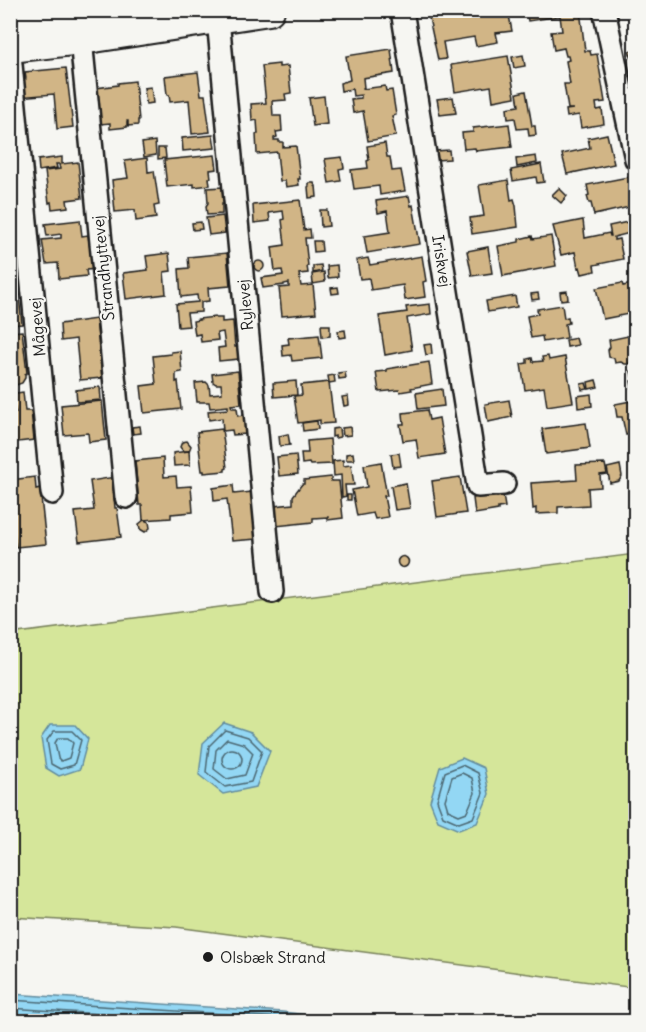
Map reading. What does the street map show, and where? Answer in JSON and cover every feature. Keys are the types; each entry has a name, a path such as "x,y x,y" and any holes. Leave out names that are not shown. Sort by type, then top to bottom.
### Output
{"main road":[{"path":"10,25 132,10"},
{"path":"10,47 81,39 269,10"}],"street":[{"name":"Iriskvej","path":"402,10 478,486 504,484"},
{"path":"604,10 636,159"},
{"name":"Rylevej","path":"218,19 272,592"},
{"name":"Strandhyttevej","path":"81,39 126,497"},
{"name":"Mågevej","path":"10,54 52,493"}],"green space":[{"path":"635,554 635,988 176,927 11,917 10,634"}],"water":[{"path":"224,723 251,732 270,751 256,787 223,794 199,775 203,743"},
{"path":"50,725 75,725 88,739 80,769 59,776 46,768 41,738"},
{"path":"462,758 484,768 489,794 477,823 459,830 438,821 430,801 440,767"},
{"path":"11,994 283,1012 353,1021 11,1021"}],"building":[{"path":"477,10 508,10 512,31 496,33 498,42 476,46 474,37 443,42 446,59 438,60 429,18"},
{"path":"526,10 580,10 585,51 590,51 591,55 597,54 605,102 596,103 597,110 602,109 604,124 581,128 579,115 567,117 566,110 573,109 568,109 564,84 570,84 566,61 569,60 564,48 554,50 551,32 562,31 560,16 528,21"},
{"path":"391,49 394,73 363,78 363,89 385,86 386,91 392,90 396,115 392,116 396,136 368,141 363,111 353,113 351,99 361,98 361,95 353,96 352,89 341,91 340,83 350,80 346,56"},
{"path":"636,49 636,58 632,59 629,51"},
{"path":"523,55 525,66 514,68 512,57"},
{"path":"508,56 515,97 493,101 491,86 455,92 451,65"},
{"path":"279,64 279,67 288,66 291,93 285,94 286,100 272,101 273,116 281,116 282,131 276,132 277,137 274,140 283,142 283,147 296,146 300,179 298,179 299,185 286,187 285,181 280,181 277,152 257,154 257,120 252,121 251,104 266,103 262,66"},
{"path":"66,68 73,127 57,129 54,94 18,97 16,81 26,79 25,72"},
{"path":"198,72 201,95 205,95 210,132 192,134 189,100 170,102 165,76"},
{"path":"135,81 138,125 128,126 127,121 127,127 110,129 110,123 100,124 100,119 95,120 96,88"},
{"path":"151,87 153,103 146,104 144,88"},
{"path":"526,91 532,126 535,126 536,135 529,136 528,128 517,129 515,118 508,119 507,108 519,106 517,93"},
{"path":"324,96 327,124 313,126 309,98"},
{"path":"453,97 456,113 440,115 437,99"},
{"path":"509,124 512,147 476,151 475,148 464,149 462,133 473,132 473,128"},
{"path":"607,134 614,164 567,174 562,154 590,148 588,138"},
{"path":"213,135 215,148 183,151 182,138"},
{"path":"155,141 156,155 144,157 142,143"},
{"path":"385,143 392,171 401,170 405,191 380,195 379,186 354,189 351,170 368,168 367,146"},
{"path":"158,148 165,148 166,158 158,159"},
{"path":"449,150 450,159 436,160 435,151"},
{"path":"215,155 217,169 210,170 210,185 167,187 164,160"},
{"path":"536,156 537,163 517,167 516,159"},
{"path":"62,157 62,164 78,162 82,198 67,200 68,207 52,209 51,202 49,203 45,171 60,169 59,164 56,164 57,168 39,171 38,160"},
{"path":"342,157 344,168 339,169 341,181 329,183 325,159"},
{"path":"147,158 148,172 154,171 159,205 154,206 156,218 136,221 135,210 115,212 112,180 128,178 125,161"},
{"path":"541,164 544,182 537,183 536,177 513,181 511,170"},
{"path":"632,178 633,184 630,184 634,206 594,215 587,196 589,195 587,185"},
{"path":"508,180 511,200 514,199 516,206 518,227 472,234 470,218 484,216 479,185"},
{"path":"309,183 314,183 316,186 317,197 309,198"},
{"path":"223,187 222,214 207,215 207,188"},
{"path":"559,188 567,196 561,203 552,195"},
{"path":"409,196 411,206 413,205 420,244 367,253 364,236 390,232 387,211 378,213 376,201"},
{"path":"300,200 304,230 310,229 311,238 305,238 308,273 299,274 301,286 313,285 316,313 282,316 279,288 289,287 289,283 263,288 261,278 283,275 282,270 275,271 272,247 285,245 283,211 269,213 270,221 254,223 253,205"},
{"path":"320,210 327,210 329,226 321,227"},
{"path":"223,216 225,233 209,235 206,218"},
{"path":"80,220 82,236 88,235 91,257 95,256 97,269 86,270 87,276 59,279 58,263 46,264 42,240 61,238 61,234 47,236 45,224"},
{"path":"583,220 585,238 609,233 611,236 609,226 628,222 630,233 614,237 614,240 619,239 623,259 594,265 595,271 582,274 580,267 578,268 575,252 561,255 553,226"},
{"path":"201,222 202,229 193,230 192,223"},
{"path":"532,236 533,239 551,236 556,266 503,276 498,246 519,242 519,239"},
{"path":"313,241 321,241 322,251 314,252"},
{"path":"488,247 492,273 472,276 467,251"},
{"path":"169,253 171,271 164,272 166,294 126,299 123,273 148,270 146,256"},
{"path":"227,253 230,286 208,288 209,301 201,302 201,312 187,313 189,326 178,327 176,304 198,302 197,295 181,297 179,269 189,268 188,257"},
{"path":"422,256 426,281 423,282 425,297 405,300 403,285 371,290 369,278 360,279 357,260 368,258 370,265"},
{"path":"259,261 263,262 263,270 259,271 255,270 254,266 255,262"},
{"path":"321,265 322,271 313,273 313,266"},
{"path":"337,265 338,277 328,278 327,266"},
{"path":"14,270 15,281 10,282 10,271"},
{"path":"324,272 325,282 313,284 312,274"},
{"path":"622,283 623,286 636,283 636,327 632,328 628,314 603,319 596,288"},
{"path":"18,287 22,324 10,325 10,288"},
{"path":"338,287 339,293 332,294 331,288"},
{"path":"567,291 568,299 561,300 560,292"},
{"path":"538,293 539,299 532,300 531,294"},
{"path":"515,296 517,307 488,312 486,301"},
{"path":"430,304 431,314 407,318 412,350 385,355 379,316 407,312 406,307"},
{"path":"562,305 564,318 568,317 569,323 565,324 567,338 543,342 542,336 531,338 527,316 538,314 537,309"},
{"path":"222,318 222,322 233,321 235,347 237,347 239,359 219,361 218,348 225,347 223,332 217,333 218,340 201,342 200,334 195,335 193,321"},
{"path":"96,319 102,378 80,380 76,339 61,341 60,324"},
{"path":"321,325 330,325 330,336 322,337"},
{"path":"345,330 346,337 339,338 338,331"},
{"path":"22,331 27,373 22,383 16,385 10,383 10,332"},
{"path":"636,333 636,359 630,361 629,364 615,363 614,358 609,357 609,340 633,335"},
{"path":"319,335 322,358 292,361 291,355 283,356 282,345 289,344 288,338"},
{"path":"576,338 578,345 567,347 566,340"},
{"path":"431,344 432,354 426,355 424,345"},
{"path":"180,351 182,372 176,373 176,382 178,381 181,409 144,413 141,386 156,384 153,356"},
{"path":"548,356 549,360 565,357 573,402 547,406 544,387 525,390 521,364 527,363 527,359 532,358 533,362 543,361 542,357"},
{"path":"429,362 432,384 400,392 399,390 379,392 376,372"},
{"path":"636,370 636,396 634,397 631,371"},
{"path":"238,371 241,404 231,405 232,408 237,408 238,416 244,415 246,434 233,435 232,430 223,431 222,418 209,420 208,411 228,409 228,406 210,408 209,402 197,402 195,383 206,382 209,385 210,394 222,393 221,384 213,382 212,374"},
{"path":"345,372 346,378 339,379 338,373"},
{"path":"334,375 335,382 329,383 334,423 320,424 320,420 298,423 294,396 302,395 301,385 329,382 328,376"},
{"path":"596,380 598,387 589,389 588,382"},
{"path":"296,381 297,395 274,397 273,383"},
{"path":"586,383 588,389 582,390 581,384"},
{"path":"100,387 101,400 77,402 76,390"},
{"path":"442,389 444,406 418,409 416,393"},
{"path":"23,392 25,411 31,411 34,440 10,443 10,413 16,413 15,408 10,409 10,394"},
{"path":"591,394 592,406 578,408 577,396"},
{"path":"348,396 349,405 344,406 342,397"},
{"path":"509,400 512,417 488,422 485,404"},
{"path":"636,400 636,433 626,435 622,417 617,417 615,404"},
{"path":"102,401 106,440 89,442 88,433 64,435 61,405"},
{"path":"427,410 429,420 439,418 445,454 419,458 416,439 403,441 400,424 404,424 403,413"},
{"path":"317,421 318,429 303,431 302,423"},
{"path":"586,423 590,448 546,454 542,429"},
{"path":"140,426 141,433 133,434 132,427"},
{"path":"350,427 351,435 343,436 342,428"},
{"path":"339,428 340,437 332,437 332,429"},
{"path":"222,429 227,468 225,471 204,473 197,432"},
{"path":"288,434 290,445 280,446 279,436"},
{"path":"330,439 332,464 302,464 301,453 308,453 307,441"},
{"path":"187,441 191,446 189,451 183,451 180,447 182,442"},
{"path":"189,451 190,465 174,466 173,453"},
{"path":"353,453 354,460 346,460 346,454"},
{"path":"399,453 401,466 393,467 391,454"},
{"path":"296,455 298,474 279,476 277,457"},
{"path":"163,458 164,477 176,476 177,487 191,486 193,512 171,514 171,518 143,520 142,505 139,505 135,461"},
{"path":"343,460 343,466 351,465 354,485 345,485 346,495 351,495 351,500 347,500 347,496 342,497 341,475 334,476 333,461"},
{"path":"381,462 388,517 375,519 373,513 357,516 352,490 367,487 364,465"},
{"path":"605,464 607,474 600,475 601,487 588,488 589,505 558,507 558,513 536,514 536,508 533,509 531,483 577,480 576,465"},
{"path":"620,465 622,476 619,481 610,483 607,468"},
{"path":"121,476 122,485 113,486 121,537 79,542 75,512 94,510 90,481"},
{"path":"35,477 36,489 40,488 46,544 16,547 10,498 10,496 15,496 14,490 10,490 10,480"},
{"path":"331,477 331,481 339,481 343,518 328,520 328,517 313,518 313,522 276,526 274,506 293,504 293,496 304,484 304,480"},
{"path":"460,477 466,513 437,517 432,481"},
{"path":"406,483 410,508 395,510 391,486"},
{"path":"233,485 234,494 252,492 257,539 232,541 227,499 214,501 213,488"},
{"path":"496,494 497,497 503,495 505,507 475,514 473,498"},
{"path":"144,520 149,522 150,528 145,532 140,529 139,524"},
{"path":"403,557 407,558 407,566 403,567 399,566 398,562 399,558"}],"place":[{"name":"Olsbæk Strand","path":"208,957"}]}
